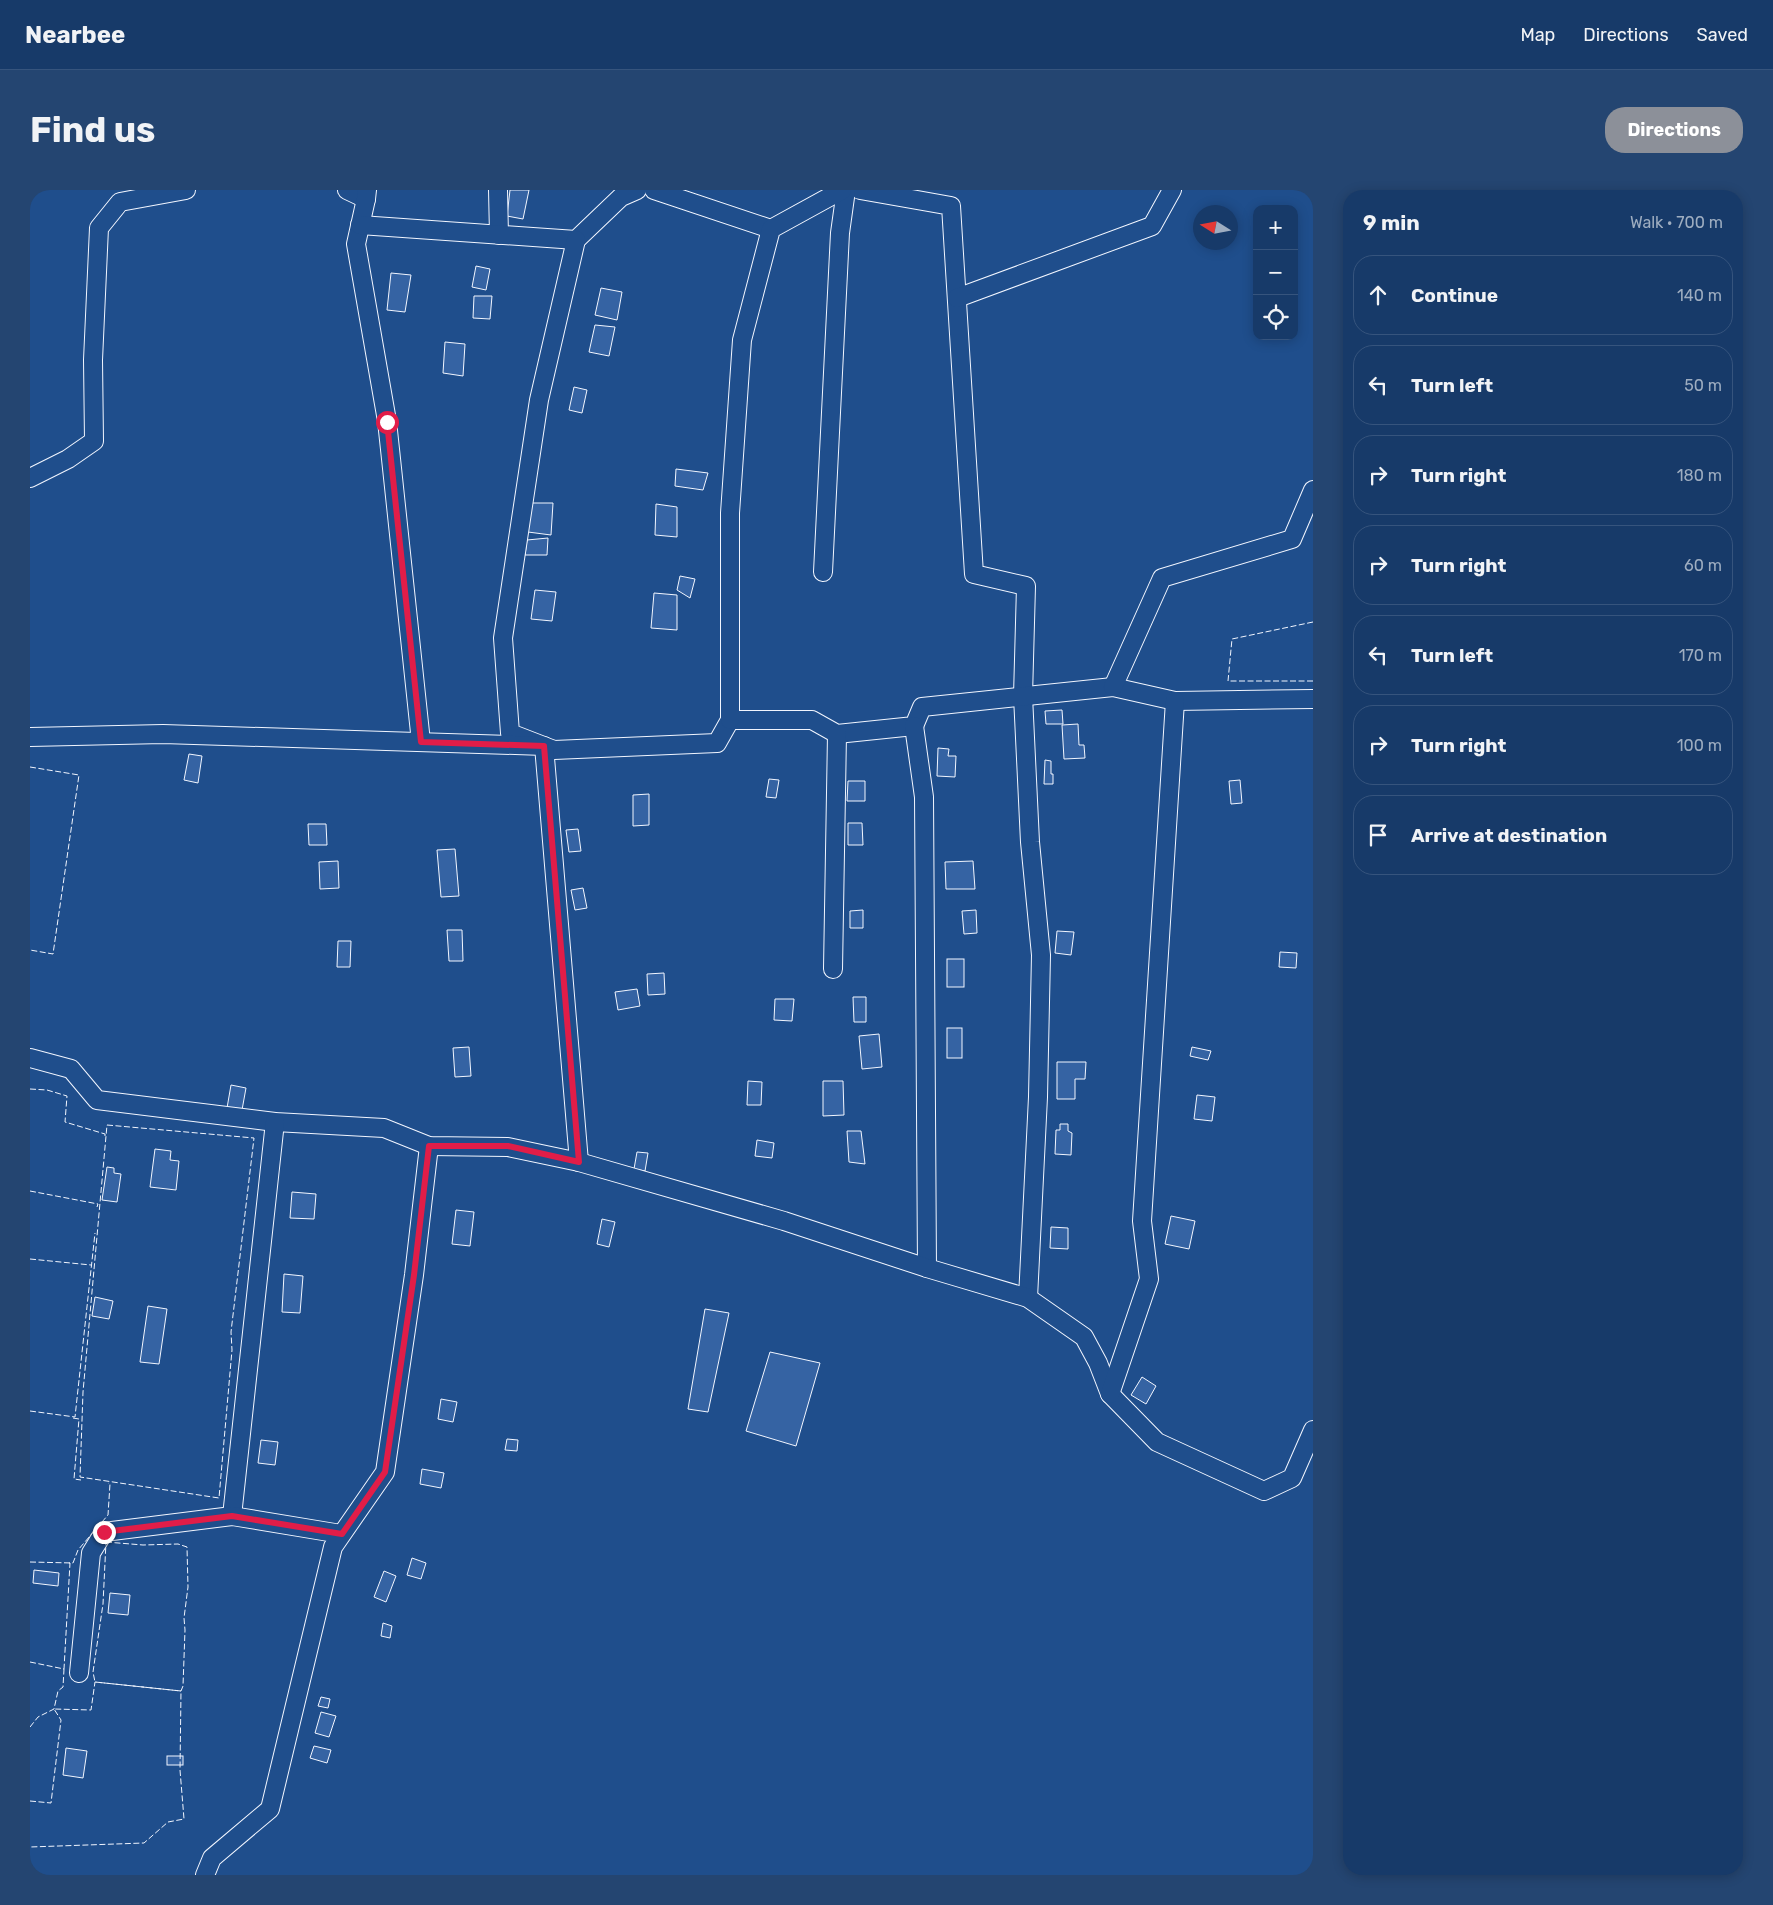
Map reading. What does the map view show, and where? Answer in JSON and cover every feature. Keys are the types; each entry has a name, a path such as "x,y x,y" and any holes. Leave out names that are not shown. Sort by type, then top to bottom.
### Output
{"street":[{"path":"30,478 68,459 94,441 93,360 100,228 120,202 133,195 186,190"},
{"path":"347,190 367,195 356,244 387,422 421,742"},
{"path":"498,190 499,234"},
{"path":"637,190 621,197 576,240 540,400 503,638 510,733 554,750 717,743 730,720 730,513 742,340 772,229 842,190"},
{"path":"654,190 772,229"},
{"path":"823,572 840,233 846,190"},
{"path":"860,190 951,206 974,574 1026,586 1023,696 1030,842 1041,955 1038,1097 1028,1298"},
{"path":"957,298 1152,226 1172,190"},
{"path":"360,225 576,240"},
{"path":"1113,687 1162,578 1292,540 1313,490"},
{"path":"927,1268 924,797 914,726 922,707 1113,687 1175,701 1313,699"},
{"path":"1110,1394 1149,1279 1142,1221 1175,701"},
{"path":"730,720 812,720 837,734 914,726"},
{"path":"30,737 163,734 544,746"},
{"path":"833,969 837,734"},
{"path":"544,746 579,1162"},
{"path":"30,1058 71,1069 97,1100 275,1122 384,1128 429,1146 508,1146 579,1162 784,1221 927,1268 1028,1298 1084,1337 1098,1364 1110,1394 1157,1442 1264,1491 1292,1478 1313,1430"},
{"path":"232,1516 275,1122"},
{"path":"205,1875 212,1858 270,1809 332,1547 385,1472 414,1275 429,1146"},
{"path":"80,1673 92,1553 104,1532 232,1516 342,1534"}],"building":[{"path":"510,190 529,190 523,219 507,216"},
{"path":"476,266 490,269 486,290 472,287"},
{"path":"391,273 411,275 405,312 387,310"},
{"path":"601,288 622,292 617,320 595,315"},
{"path":"474,296 492,296 490,319 473,318"},
{"path":"595,325 615,327 609,356 589,352"},
{"path":"445,342 465,344 463,376 443,373"},
{"path":"574,387 587,390 582,413 569,410"},
{"path":"676,469 708,473 703,490 675,486"},
{"path":"531,503 553,503 551,535 528,532"},
{"path":"656,504 677,507 677,537 655,535"},
{"path":"548,538 547,555 525,555 527,540"},
{"path":"680,576 695,579 690,598 677,590"},
{"path":"535,590 556,592 552,621 531,619"},
{"path":"654,593 677,595 677,630 651,628"},
{"path":"1062,710 1063,724 1046,724 1045,711"},
{"path":"1078,724 1079,745 1084,745 1085,758 1064,759 1062,725"},
{"path":"938,748 949,749 948,756 956,756 955,777 937,776"},
{"path":"189,754 202,756 198,783 184,780"},
{"path":"1045,760 1051,761 1053,784 1044,784"},
{"path":"769,779 779,780 776,798 766,797"},
{"path":"1240,780 1242,803 1231,804 1229,781"},
{"path":"848,781 865,781 865,801 847,801"},
{"path":"649,794 649,825 633,826 633,795"},
{"path":"848,823 862,823 863,845 848,845"},
{"path":"308,824 326,824 327,845 309,845"},
{"path":"578,829 581,851 569,852 566,830"},
{"path":"455,849 459,896 441,897 437,850"},
{"path":"338,861 339,888 320,889 319,862"},
{"path":"973,861 975,889 946,889 945,862"},
{"path":"583,888 587,908 575,910 571,890"},
{"path":"863,910 863,928 850,928 850,911"},
{"path":"976,910 977,933 964,934 962,911"},
{"path":"447,930 462,930 463,961 449,961"},
{"path":"1057,931 1074,932 1071,955 1055,953"},
{"path":"338,941 351,941 350,967 337,967"},
{"path":"1280,952 1297,953 1296,968 1279,967"},
{"path":"947,959 964,959 964,987 947,987"},
{"path":"664,973 665,994 648,995 647,974"},
{"path":"637,989 640,1006 618,1010 615,992"},
{"path":"853,997 866,997 866,1022 854,1022"},
{"path":"775,999 794,999 792,1021 774,1020"},
{"path":"947,1028 962,1028 962,1058 947,1058"},
{"path":"879,1034 882,1067 862,1069 859,1036"},
{"path":"469,1047 471,1076 455,1077 453,1048"},
{"path":"1192,1047 1211,1051 1208,1060 1190,1056"},
{"path":"1057,1062 1086,1062 1085,1079 1075,1079 1075,1099 1057,1099"},
{"path":"748,1081 762,1082 761,1105 747,1105"},
{"path":"823,1081 843,1081 844,1115 823,1116"},
{"path":"231,1085 246,1088 242,1110 227,1108"},
{"path":"1197,1095 1215,1097 1212,1121 1194,1119"},
{"path":"1060,1124 1068,1124 1068,1131 1072,1133 1071,1155 1055,1154 1056,1130 1060,1130"},
{"path":"847,1131 861,1131 865,1164 849,1162"},
{"path":"757,1140 774,1143 772,1158 755,1156"},
{"path":"155,1149 171,1151 170,1160 179,1161 176,1190 150,1187"},
{"path":"637,1152 648,1153 645,1171 634,1169"},
{"path":"107,1167 114,1168 114,1173 121,1174 117,1202 102,1200"},
{"path":"292,1192 316,1194 314,1219 290,1218"},
{"path":"456,1210 474,1212 470,1246 452,1244"},
{"path":"1171,1216 1195,1221 1189,1249 1165,1244"},
{"path":"602,1219 615,1222 609,1247 597,1244"},
{"path":"1051,1227 1068,1228 1068,1249 1050,1248"},
{"path":"284,1274 303,1276 300,1313 282,1312"},
{"path":"95,1297 113,1301 109,1319 92,1316"},
{"path":"148,1306 167,1309 159,1364 140,1362"},
{"path":"705,1309 729,1313 708,1412 688,1409"},
{"path":"770,1352 820,1363 796,1446 746,1431"},
{"path":"1142,1377 1156,1386 1146,1404 1131,1395"},
{"path":"441,1399 457,1402 453,1422 438,1419"},
{"path":"507,1439 518,1440 517,1451 505,1450"},
{"path":"261,1440 278,1442 275,1465 258,1463"},
{"path":"422,1469 444,1473 441,1488 420,1484"},
{"path":"412,1558 426,1563 421,1579 407,1575"},
{"path":"34,1570 59,1573 58,1586 33,1583"},
{"path":"384,1571 396,1576 386,1602 374,1597"},
{"path":"110,1593 130,1595 128,1615 108,1613"},
{"path":"383,1623 392,1626 390,1638 381,1636"},
{"path":"321,1697 330,1699 328,1708 318,1706"},
{"path":"321,1712 336,1716 329,1737 315,1733"},
{"path":"314,1746 331,1750 327,1763 310,1758"},
{"path":"66,1748 87,1751 83,1778 63,1775"},
{"path":"167,1756 183,1756 183,1765 167,1765"}],"fence":[{"path":"1313,622 1232,639 1228,681 1313,681"},
{"path":"30,767 79,775 53,954 30,950"},
{"path":"30,1089 47,1090 67,1096 65,1122 105,1134 105,1136"},
{"path":"107,1125 254,1138 231,1332 232,1350 219,1498 80,1477 83,1392 107,1125"},
{"path":"30,1191 98,1204 97,1207"},
{"path":"30,1411 75,1417 95,1233"},
{"path":"30,1259 91,1265"},
{"path":"73,1418 79,1419 74,1479 81,1480"},
{"path":"30,1562 73,1563 78,1550 108,1515 110,1484 108,1483"},
{"path":"106,1542 143,1545 178,1544 187,1547 188,1587 184,1618 183,1686 181,1691 95,1682 93,1672 103,1604 106,1542"},
{"path":"30,1662 64,1669 70,1563 68,1563"},
{"path":"30,1727 38,1717 54,1709 58,1691 63,1687 64,1669 62,1669"},
{"path":"30,1801 51,1803 61,1720 54,1709 91,1710 95,1682 181,1691 180,1770 184,1819 168,1822 144,1843 30,1847"}],"route":[{"path":"104,1532 232,1516 342,1534 385,1472 414,1275 429,1146 508,1146 579,1162 544,746 421,742 387,422"}]}
